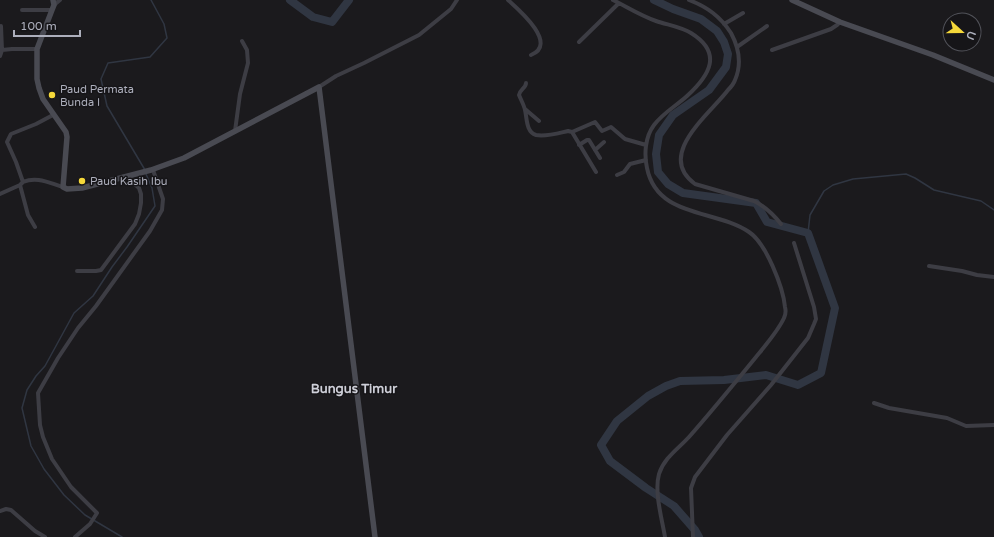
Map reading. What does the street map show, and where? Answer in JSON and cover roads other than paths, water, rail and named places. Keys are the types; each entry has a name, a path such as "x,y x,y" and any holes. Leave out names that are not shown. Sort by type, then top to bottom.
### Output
{"street":[{"path":"22,10 53,5 60,0"},
{"path":"0,194 28,180 38,179 67,189 82,188 152,170 184,158 319,87 336,76 419,35 451,9 457,0"},
{"path":"508,0 527,18 538,34 540,43 539,48 537,52 531,55"},
{"path":"613,0 655,21 690,32 704,43 709,50 709,68 702,79 687,96 668,110 653,126 646,145 645,160 647,169 655,187 663,196 679,207 736,225 758,239 766,252 781,288 786,312 784,319 746,370 666,462 660,473 657,490 665,537"},
{"path":"689,0 706,8 725,24 738,46 740,62 735,81 720,101 698,124 683,145 680,158 683,172 687,178 695,184 754,201 762,205 781,224"},
{"path":"792,0 840,22 994,80"},
{"path":"580,42 619,4"},
{"path":"53,5 37,49 37,73 39,88 46,104 66,132 67,136 63,187"},
{"path":"725,24 743,13"},
{"path":"772,50 825,32 840,22"},
{"path":"0,56 2,50 1,26"},
{"path":"738,46 767,26"},
{"path":"235,131 240,94 248,63 247,50 242,41"},
{"path":"2,50 37,49"},
{"path":"526,83 526,86 520,90 519,95 525,108 527,123 535,134 543,135 568,131 572,132 595,122 602,130 611,127 625,139 646,145"},
{"path":"319,87 375,537"},
{"path":"525,108 539,121"},
{"path":"35,226 28,215 16,162 8,145 8,138 11,134 54,115"},
{"path":"572,132 596,172"},
{"path":"579,145 588,140 600,158"},
{"path":"595,150 604,142"},
{"path":"617,175 623,173 630,164 645,160"},
{"path":"75,537 90,524 97,513 71,486 52,459 43,438 40,425 38,393 58,358 78,328 96,306 150,230 162,210 163,199 152,170"},
{"path":"77,271 101,270 135,224 141,203 140,194 136,184 127,176"},
{"path":"693,537 691,488 698,472 727,435 771,385 808,338 814,324 816,318 814,306 794,243"},
{"path":"929,266 994,277"},
{"path":"874,403 889,408 947,418 966,426 994,425"},
{"path":"0,511 6,509 11,510 35,531 45,537"}],"waterway":[{"path":"145,170 107,106 101,79 108,63 150,57 167,38 164,24 151,0"},
{"path":"290,0 313,17 332,22 349,0"},
{"path":"654,0 673,9 701,19 717,31 724,42 728,54 726,67 709,90 673,115 659,135 656,154 658,172 668,184 683,193 756,203 767,222 808,233 835,308 821,373 798,385 766,375 724,380 680,381 666,386 648,396 617,421 601,445 610,461 646,488 674,506 695,530 699,537"},
{"path":"122,537 85,515 64,495 44,469 31,446 22,408 27,390 45,366 74,313 93,296 155,206 152,188 146,174"},
{"path":"808,233 810,215 824,191 833,185 853,179 906,174 934,190 981,201 994,210"}],"place":[{"name":"Paud Permata Bunda I","path":"52,95"},
{"name":"Paud Kasih Ibu","path":"82,181"}],"district":[{"name":"Bungus Timur","path":"354,388"}]}
